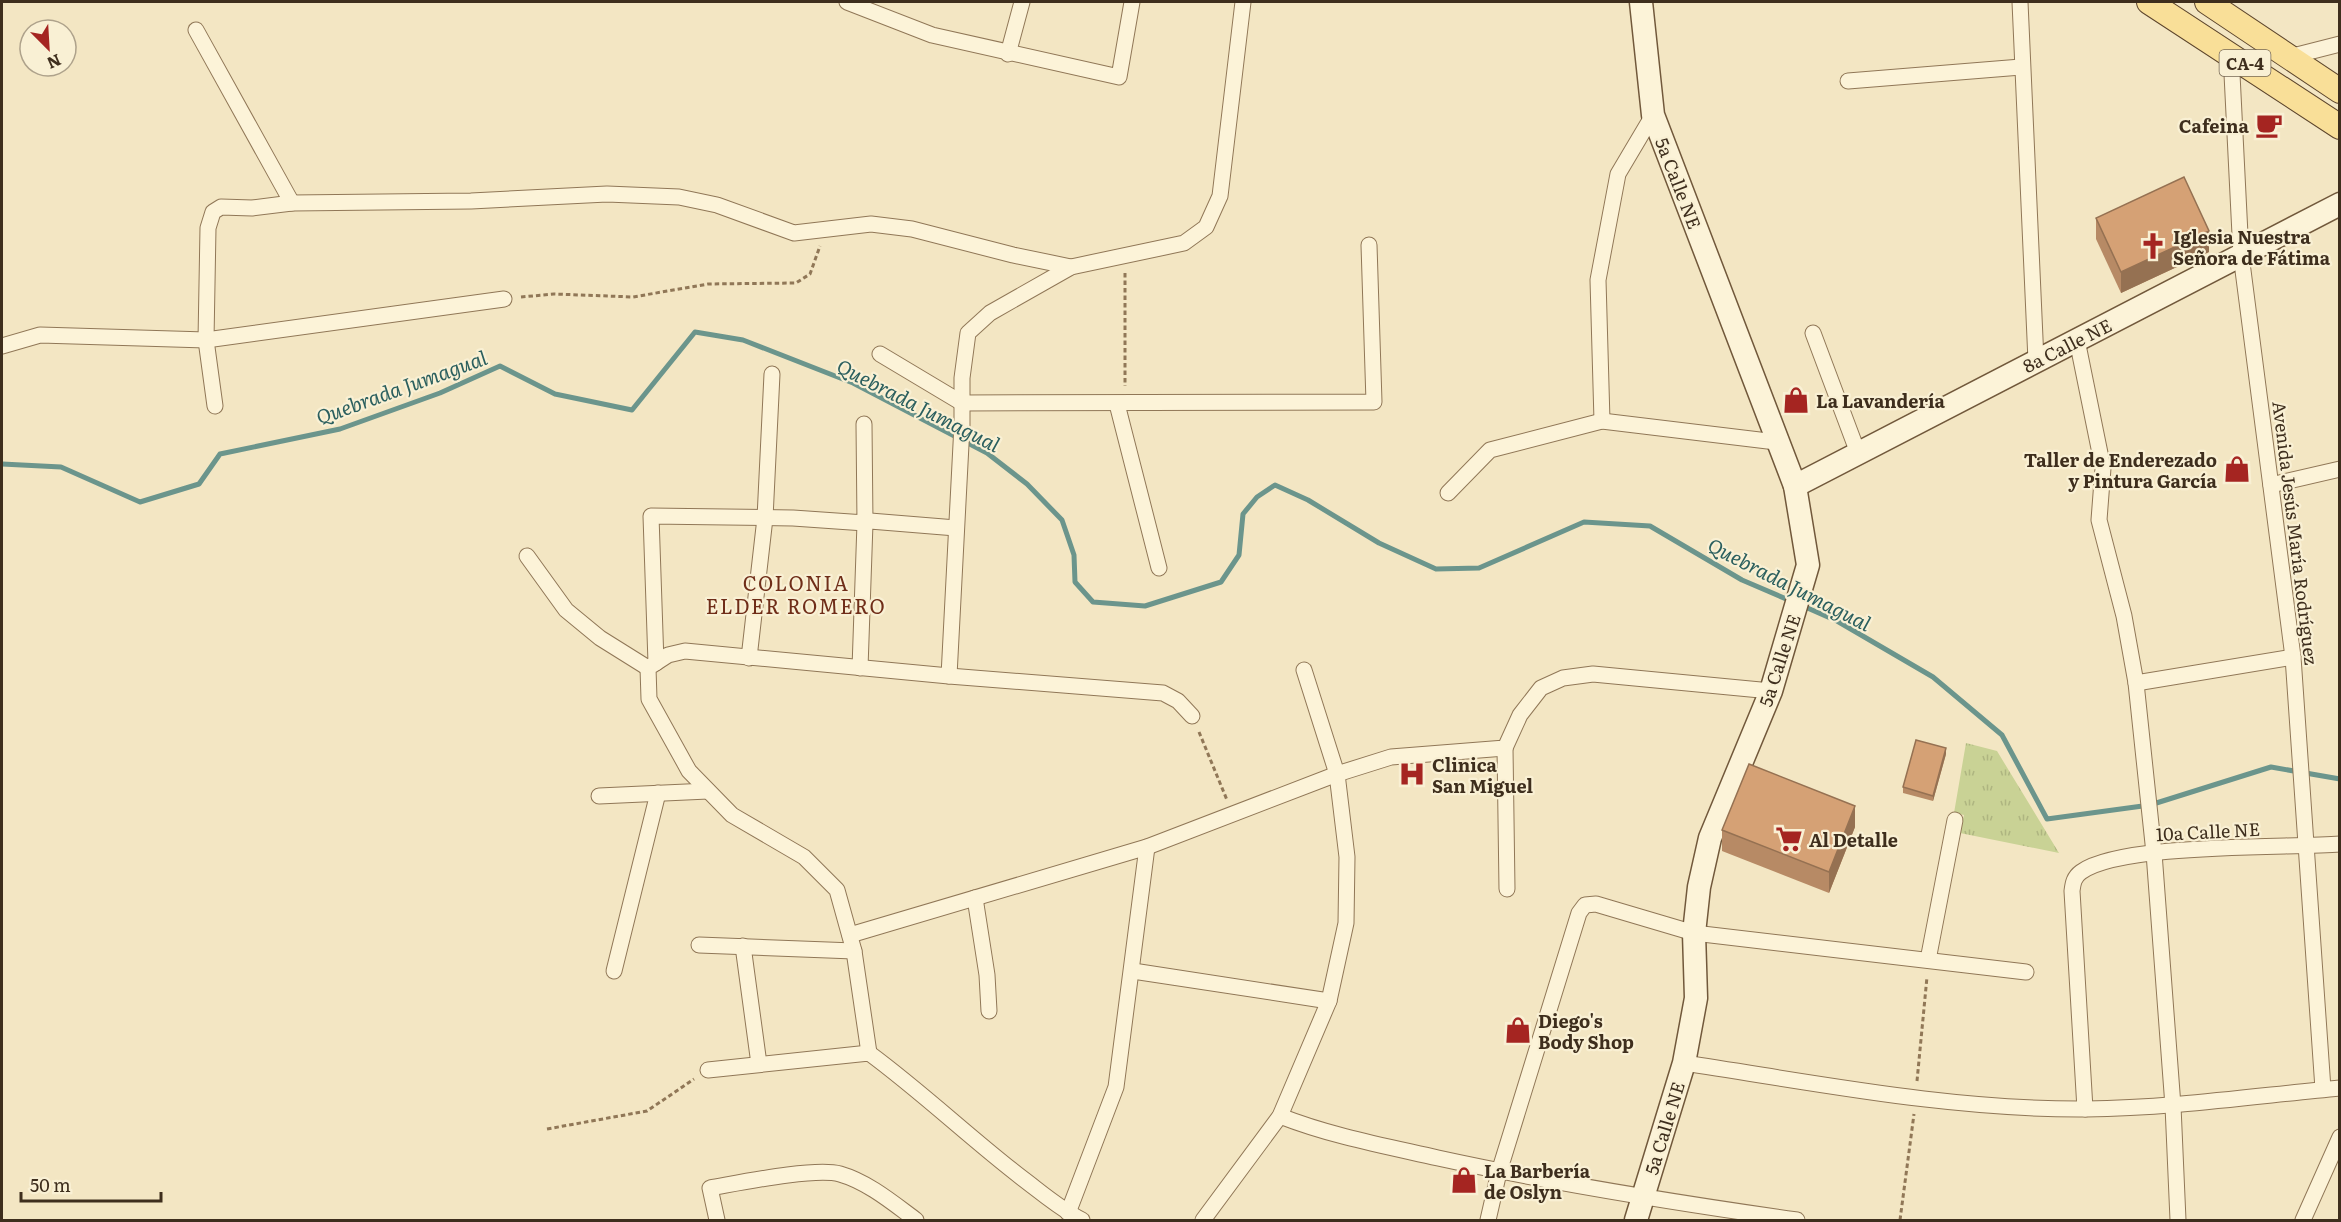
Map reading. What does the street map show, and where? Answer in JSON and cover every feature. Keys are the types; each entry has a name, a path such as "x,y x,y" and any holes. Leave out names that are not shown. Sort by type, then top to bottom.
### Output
{"main road":[{"name":"CA-4","path":"2149,2 2340,127"},
{"name":"CA-4","path":"2207,2 2229,9 2289,57 2340,91"}],"street":[{"path":"847,2 932,35 1008,54 1119,77 1131,2"},
{"path":"1008,54 1022,2"},
{"path":"949,676 963,425 962,403 968,333 990,312 1071,267 1184,243 1206,227 1220,196 1243,2"},
{"name":"5a Calle NE","path":"1636,1221 1684,1063 1696,998 1694,933 1699,887 1710,838 1771,691 1809,565 1795,486 1776,442 1653,115 1641,2"},
{"path":"2020,2 2021,67 2036,362"},
{"path":"196,30 292,203"},
{"path":"2289,57 2340,44"},
{"name":"Avenida Jesús María Rodríguez","path":"2231,54 2241,255 2293,657 2323,1089"},
{"path":"1848,81 2021,67"},
{"path":"1602,421 1598,280 1618,174 1653,115"},
{"path":"214,406 206,340 208,228 213,212 221,207 252,208 292,203 471,201 607,194 667,196 717,205 794,233 871,224 912,229 1013,255 1071,267"},
{"name":"8a Calle NE","path":"1795,486 2340,204"},
{"path":"879,354 962,403 1374,402 1369,245"},
{"path":"2,346 40,335 206,340 504,299"},
{"path":"1813,333 1858,453"},
{"path":"2077,340 2103,468 2099,520 2124,616 2136,683 2154,853 2173,1106 2178,1221"},
{"path":"749,658 765,518 772,374"},
{"path":"1121,404 1159,568"},
{"path":"1448,493 1490,450 1602,421 1776,442"},
{"path":"860,668 866,523 864,424"},
{"path":"2271,485 2340,469"},
{"path":"956,528 870,520 866,523 651,516 652,665 649,699 689,771 708,791 732,815 804,857 837,890 854,951 869,1053 1068,1213 1082,1221"},
{"path":"526,556 566,610 600,638 652,665"},
{"path":"652,665 668,655 685,651 1162,693 1178,701 1192,716"},
{"path":"2136,683 2293,657"},
{"path":"1203,1221 1280,1116 1329,1001 1346,923 1347,857 1337,774 1304,670"},
{"path":"1507,889 1505,748 1520,715 1541,688 1563,678 1593,674 1771,691"},
{"path":"850,934 1147,847 1337,774 1391,757 1505,748"},
{"path":"599,796 708,791"},
{"path":"614,971 658,793"},
{"path":"1928,960 1955,820"},
{"name":"10a Calle NE","path":"2085,1109 2072,891 2074,880 2082,871 2104,862 2154,853 2340,844"},
{"path":"1068,1213 1116,1087 1133,971 1147,847"},
{"path":"975,898 987,975 989,1011"},
{"path":"1488,1221 1499,1172 1579,913 1585,905 1596,904 1694,933 2026,972"},
{"path":"699,945 854,951"},
{"path":"743,946 759,1064"},
{"path":"1133,971 1329,1001"},
{"path":"708,1070 869,1053"},
{"path":"1684,1063 1923,1099 1996,1106 2085,1109 2173,1106 2340,1088"},
{"path":"1280,1116 1317,1131 1499,1172 1643,1199 1797,1221"},
{"path":"2303,1221 2340,1137"},
{"path":"717,1221 710,1188 792,1175 839,1173 877,1192 915,1221"}],"path":[{"path":"504,299 554,294 633,297 708,284 796,283 810,274 826,230"},
{"path":"1121,404 1125,256"},
{"path":"1192,716 1232,814"},
{"path":"547,1129 647,1111 708,1070"}],"green space":[{"path":"1966,743 1997,751 2059,853 1960,833 1964,815 1954,813"}],"building":[{"name":"Iglesia Nuestra Señora de Fátima","path":"2184,177 2209,231 2121,272 2096,218"},
{"path":"1916,740 1946,748 1933,796 1903,787"},
{"name":"Al Detalle","path":"1749,764 1855,806 1829,872 1722,830"}],"waterway":[{"name":"Quebrada Jumagual","path":"2,464 61,467 140,502 199,484 220,454 340,429 440,393 500,366 555,394 632,410 695,332 743,340 853,383 987,453 1027,484 1062,520 1074,555 1075,582 1093,602 1145,606 1221,582 1239,555 1243,514 1257,497 1275,485 1308,500 1379,543 1436,569 1479,568 1584,522 1650,526 1742,580 1791,601"},
{"name":"Quebrada Jumagual","path":"1803,606 1837,621 1933,677 2002,735 2047,819 2150,805 2271,767 2340,779"}],"place":[{"name":"Cafeina","path":"2269,125"},
{"name":"Iglesia Nuestra Señora de Fátima","path":"2153,246"},
{"name":"La Lavandería","path":"1796,400"},
{"name":"Taller de Enderezado y Pintura García","path":"2237,469"},
{"name":"Clinica San Miguel","path":"1412,774"},
{"name":"Al Detalle","path":"1789,839"},
{"name":"Diego's Body Shop","path":"1518,1030"},
{"name":"La Barbería de Oslyn","path":"1464,1180"}],"district":[{"name":"COLONIA ELDER ROMERO","path":"796,594"}]}
